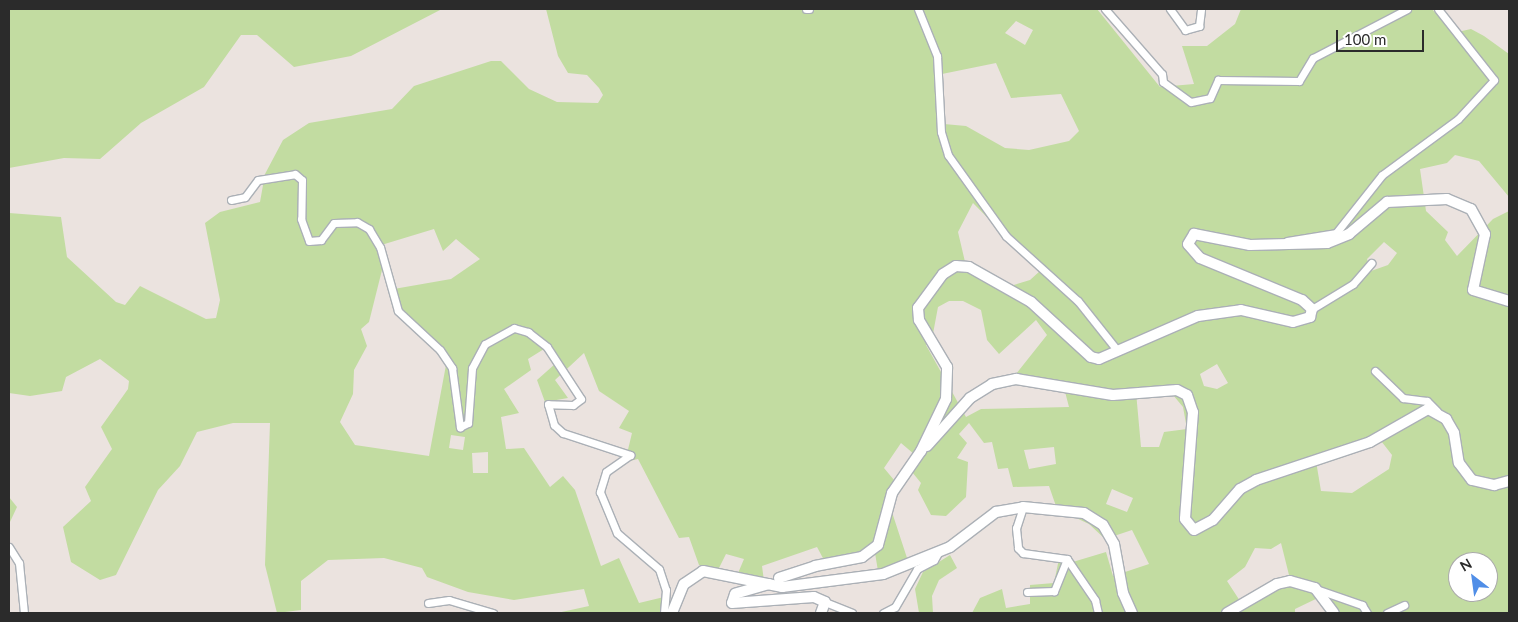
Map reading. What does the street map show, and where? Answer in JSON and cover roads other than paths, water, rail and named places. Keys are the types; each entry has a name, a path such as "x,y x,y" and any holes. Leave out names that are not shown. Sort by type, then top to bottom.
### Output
{"street":[{"path":"918,9 938,56 941,132 948,155 1006,236 1078,301 1117,350"},
{"path":"1105,9 1162,74 1163,82 1191,102 1210,98 1218,80 1298,81 1312,58 1408,9"},
{"path":"1170,9 1184,30 1199,26 1201,9"},
{"path":"1285,244 1336,233 1382,175 1458,119 1494,80 1438,9"},
{"path":"231,200 245,197 258,180 295,174 302,180 301,219 309,241 320,240 334,223 357,222 369,229 380,247 398,311 440,350 452,368 460,427 468,423 472,368 485,344 514,328 528,332 547,347 581,399 573,405 548,404 554,425 563,433 630,455 603,476 600,492 617,533 659,569 666,590 664,613"},
{"path":"1312,309 1302,300 1200,258 1188,244 1194,234 1202,233 1250,245 1336,242 1394,200 1458,201 1480,219 1485,234 1473,290 1509,301"},
{"path":"921,451 946,400 949,383 944,359 920,320 918,308 948,270 969,267 1031,302 1091,357 1099,359 1117,350 1152,340 1198,316 1255,311 1303,322 1312,309 1353,284 1371,262"},
{"path":"1375,371 1403,398 1428,401 1439,413 1454,433 1464,473 1472,480 1494,485 1509,481"},
{"path":"852,613 806,596 732,604 735,594 814,566 862,558 874,550 892,493 921,451 970,398 1004,380 1113,395 1176,390 1192,404 1185,519 1194,530 1213,520 1240,489 1256,480 1370,442 1423,410 1439,413"},
{"path":"1023,507 1016,528 1018,548 1023,553 1067,559 1095,600 1098,613"},
{"path":"672,613 684,584 702,571 767,583 807,583 883,574 938,553 996,512 1023,507 1084,513 1103,525 1114,544 1123,592 1132,613"},
{"path":"9,547 19,563 24,613"},
{"path":"883,613 895,607 917,569 934,560 938,553"},
{"path":"1028,592 1054,591 1067,559"},
{"path":"779,578 807,583"},
{"path":"1228,613 1277,584 1303,583 1362,605 1367,613"},
{"path":"1315,588 1334,613"},
{"path":"428,603 449,600 493,613"},
{"path":"822,613 825,602"},
{"path":"1387,613 1404,605"}]}
